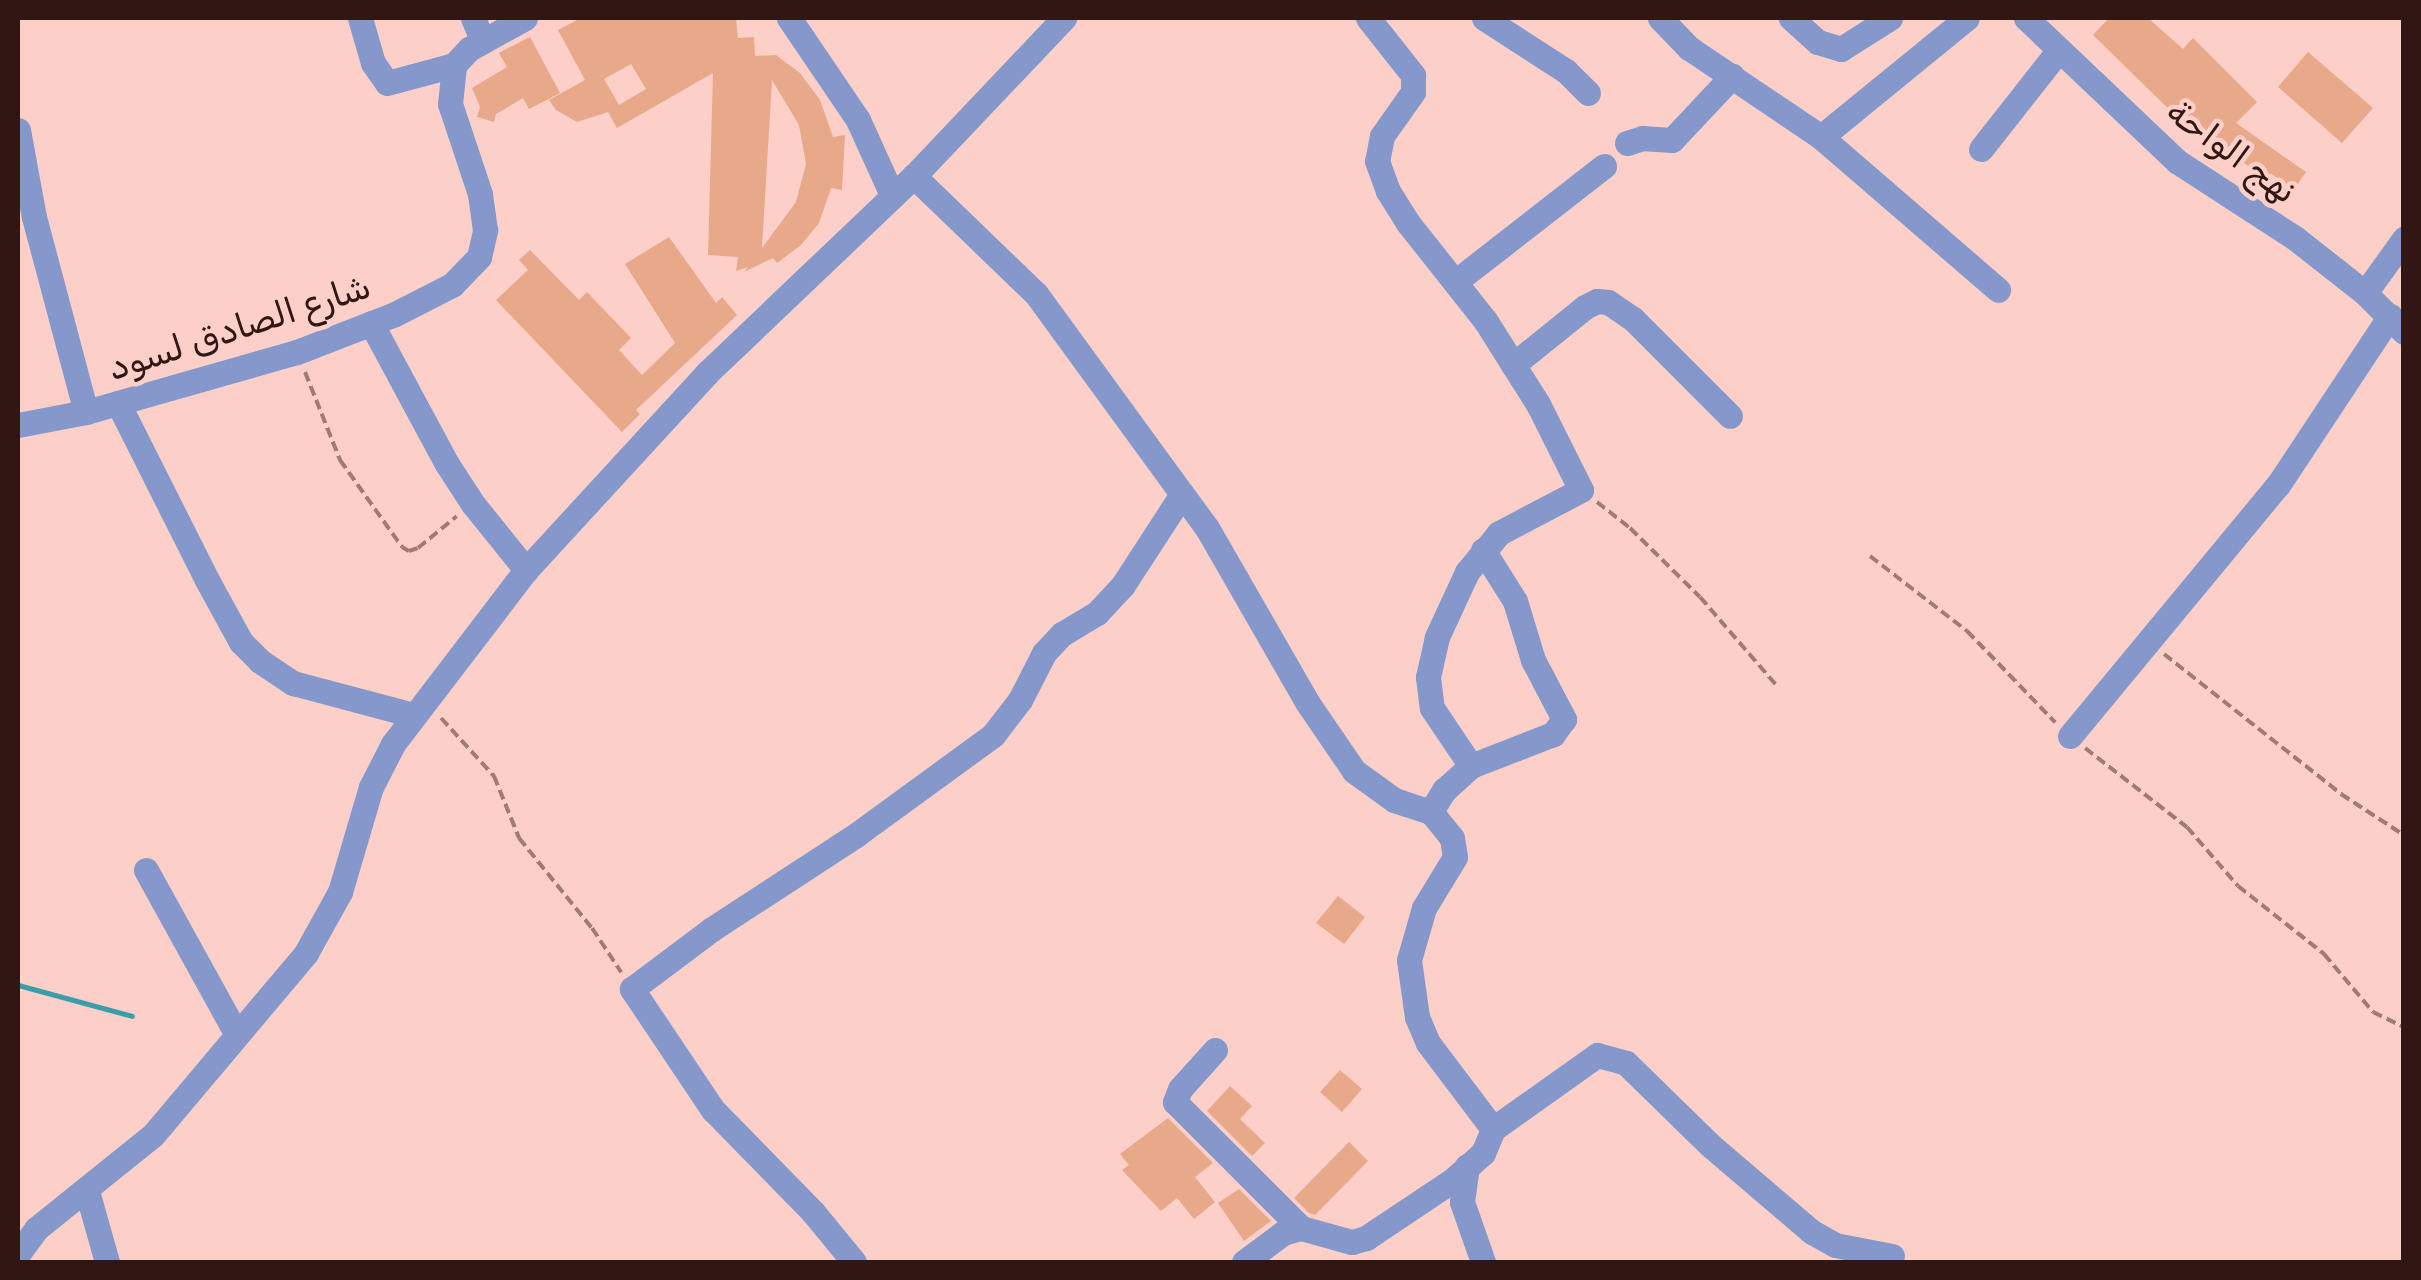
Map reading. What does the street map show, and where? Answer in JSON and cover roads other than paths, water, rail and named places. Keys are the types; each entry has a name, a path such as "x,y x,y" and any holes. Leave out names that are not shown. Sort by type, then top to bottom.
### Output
{"street":[{"path":"360,18 373,64 387,83 454,65 478,29 526,18"},
{"path":"789,18 858,120 892,194"},
{"path":"18,1254 36,1229 153,1135 306,953 330,917 371,787 417,708 526,570 707,373 914,176 1064,18"},
{"path":"1368,18 1414,76 1413,92 1382,136 1377,161 1388,191 1512,365 1581,490 1499,534 1467,572 1437,637 1428,677 1432,708 1471,766"},
{"path":"1484,18 1566,72 1588,93"},
{"path":"1660,18 1688,48 1821,137 1998,290"},
{"path":"1791,18 1818,42 1841,49 1890,18"},
{"path":"1821,137 1967,18"},
{"name":"نهج الواحة","path":"2026,18 2178,162 2295,238 2366,293 2397,324"},
{"path":"1981,149 2060,50"},
{"name":"شارع الصادق لسود","path":"18,425 118,404 297,352 452,286 479,257 484,213 450,104 454,65"},
{"path":"1627,143 1642,138 1672,140 1732,76"},
{"path":"18,130 34,217 86,412"},
{"path":"1455,282 1604,166"},
{"path":"914,176 1036,294 1208,528 1306,702 1354,771 1394,800 1432,812 1452,838 1455,857 1413,935 1410,984 1428,1043 1493,1129"},
{"path":"2366,293 2404,239"},
{"path":"1512,365 1585,307 1597,301 1608,302 1632,318 1730,416"},
{"path":"371,323 473,504 526,570"},
{"path":"2070,736 2146,641 2234,543 2397,324"},
{"path":"118,404 206,580 242,642 260,661 293,683 417,708"},
{"path":"854,1262 813,1212 713,1110 632,989 712,928 896,808 992,735 1020,700 1044,653 1062,634 1097,613 1123,585 1182,494"},
{"path":"1432,812 1444,790 1471,766 1553,734 1564,718 1533,660 1515,601 1484,550"},
{"path":"146,870 236,1033"},
{"path":"1216,1050 1180,1089 1176,1102 1301,1228"},
{"path":"1244,1262 1283,1232 1301,1228 1352,1242 1366,1238 1483,1153 1493,1129 1584,1060 1611,1056 1626,1063 1710,1145 1812,1232 1863,1254 1892,1256"},
{"path":"1467,1166 1462,1202 1483,1262"},
{"path":"86,1191 107,1262"}],"waterway":[{"path":"18,985 132,1016"}]}
